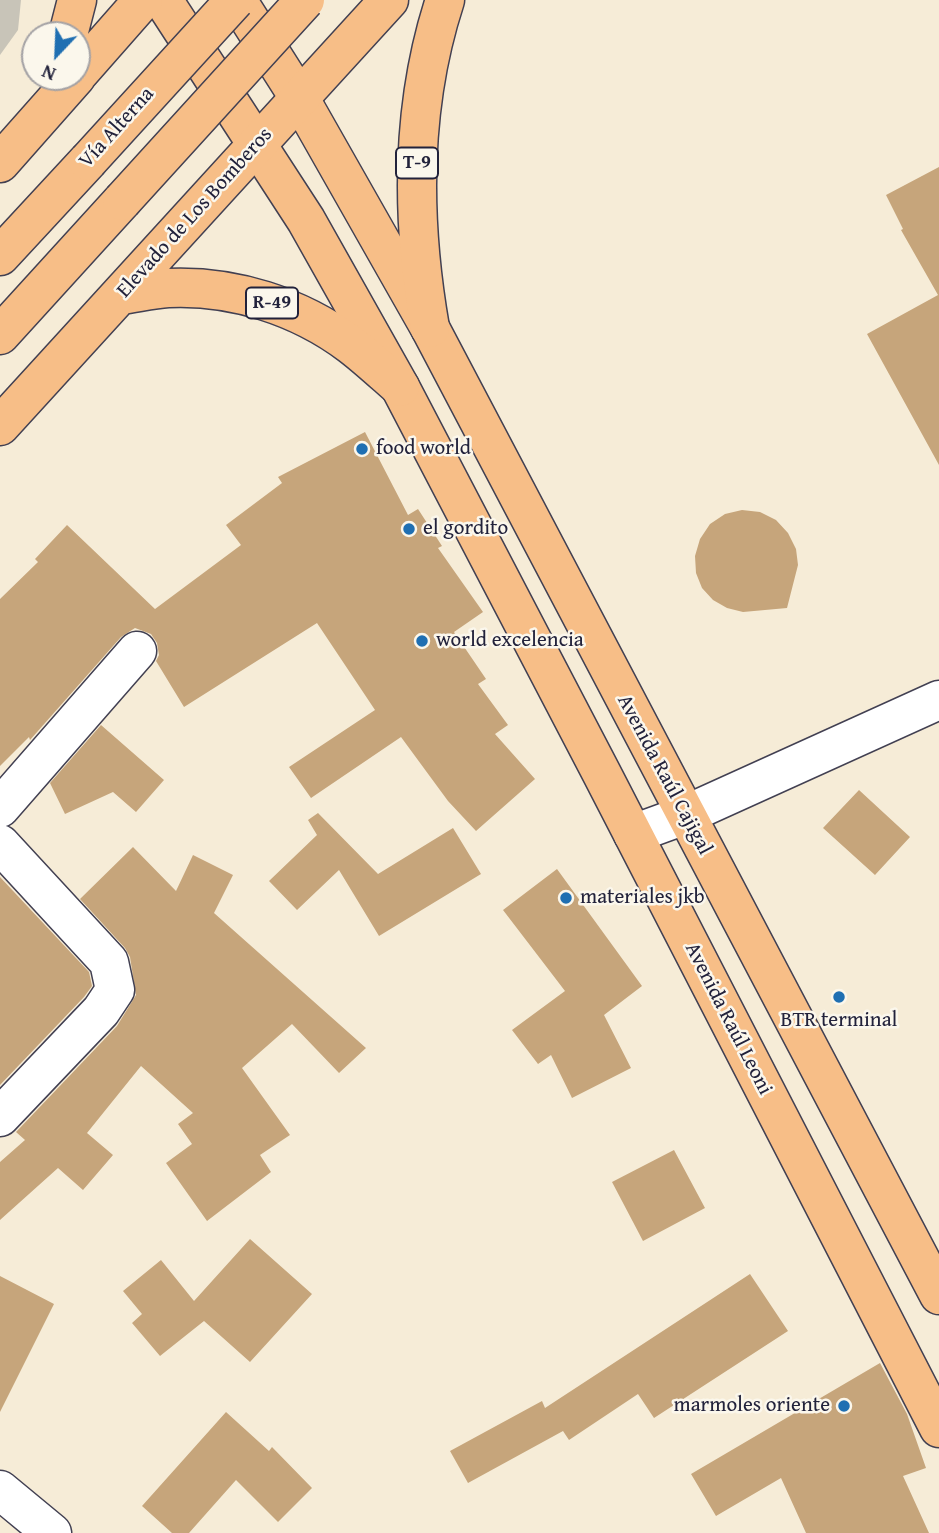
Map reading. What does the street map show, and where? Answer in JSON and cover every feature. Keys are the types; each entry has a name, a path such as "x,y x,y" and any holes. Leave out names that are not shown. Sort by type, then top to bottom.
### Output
{"main road":[{"path":"72,21 77,0"},
{"path":"91,59 143,0"},
{"name":"R-49","path":"163,0 306,220 400,387"},
{"name":"Avenida Raúl Cajigal","path":"236,0 300,99 430,328 939,1295"},
{"name":"Vía Alterna","path":"0,256 236,0"},
{"path":"0,335 305,0"},
{"name":"Elevado de Los Bomberos","path":"0,426 389,0"},
{"name":"T-9","path":"430,328 421,272 416,182 419,123 426,75 445,0"},
{"path":"0,162 43,91"},
{"path":"0,162 63,91"},
{"name":"R-49","path":"120,295 168,288 217,290 264,300 310,318 341,338 400,387"},
{"name":"Avenida Raúl Leoni","path":"400,387 939,1427"}],"street":[{"path":"0,808 137,651"},
{"path":"633,834 685,814 939,700"},
{"path":"0,844 109,962 115,990 101,1011 0,1117"},
{"path":"0,1490 52,1533"}],"shaded area":[{"path":"0,0 21,0 18,30 0,55"}],"building":[{"path":"939,167 939,465 867,334 938,295 901,230 903,229 886,195"},
{"path":"365,432 408,515 418,509 442,546 438,548 483,612 454,632 486,679 478,684 508,725 495,734 535,779 476,831 448,801 401,737 311,798 289,767 375,710 317,623 184,707 156,661 159,655 157,643 151,634 135,628 121,637 30,740 29,737 0,766 0,599 38,562 35,559 67,525 155,609 241,545 226,525 282,483 278,477"},
{"path":"742,510 760,512 776,520 788,533 796,549 798,565 787,608 743,612 727,608 713,600 702,588 696,573 695,556 700,539 710,524 725,514"},
{"path":"101,725 164,780 136,812 113,792 65,814 50,783"},
{"path":"859,790 910,837 875,875 823,828"},
{"path":"318,813 378,874 453,828 481,874 379,936 339,870 297,910 269,881 317,835 308,820"},
{"path":"133,847 176,891 193,855 233,875 214,913 366,1048 339,1073 292,1024 242,1068 290,1135 260,1155 271,1172 207,1221 166,1163 192,1144 178,1124 193,1113 141,1066 87,1133 113,1155 83,1190 58,1168 0,1220 0,1162 25,1140 16,1132 117,1026 136,995 130,957 125,948 80,899"},
{"path":"557,869 642,986 604,1015 631,1068 572,1098 551,1055 538,1064 512,1030 565,991 503,910"},
{"path":"0,877 89,972 92,986 0,1085"},
{"path":"674,1150 705,1208 643,1241 612,1182"},
{"path":"250,1239 312,1294 250,1362 204,1321 160,1356 132,1323 142,1314 123,1291 161,1260 194,1301"},
{"path":"750,1274 788,1331 654,1418 638,1394 569,1440 563,1431 468,1483 450,1451 542,1401 545,1408"},
{"path":"0,1276 54,1304 0,1412"},
{"path":"880,1363 907,1414 926,1468 903,1476 929,1533 806,1533 781,1478 716,1516 691,1474"},
{"path":"226,1412 269,1451 272,1447 312,1488 278,1522 236,1480 189,1533 172,1533 142,1506"}],"place":[{"name":"food world","path":"362,449"},
{"name":"el gordito","path":"409,529"},
{"name":"world excelencia","path":"422,641"},
{"name":"materiales jkb","path":"566,898"},
{"name":"BTR terminal","path":"839,997"},
{"name":"marmoles oriente","path":"844,1406"}]}
